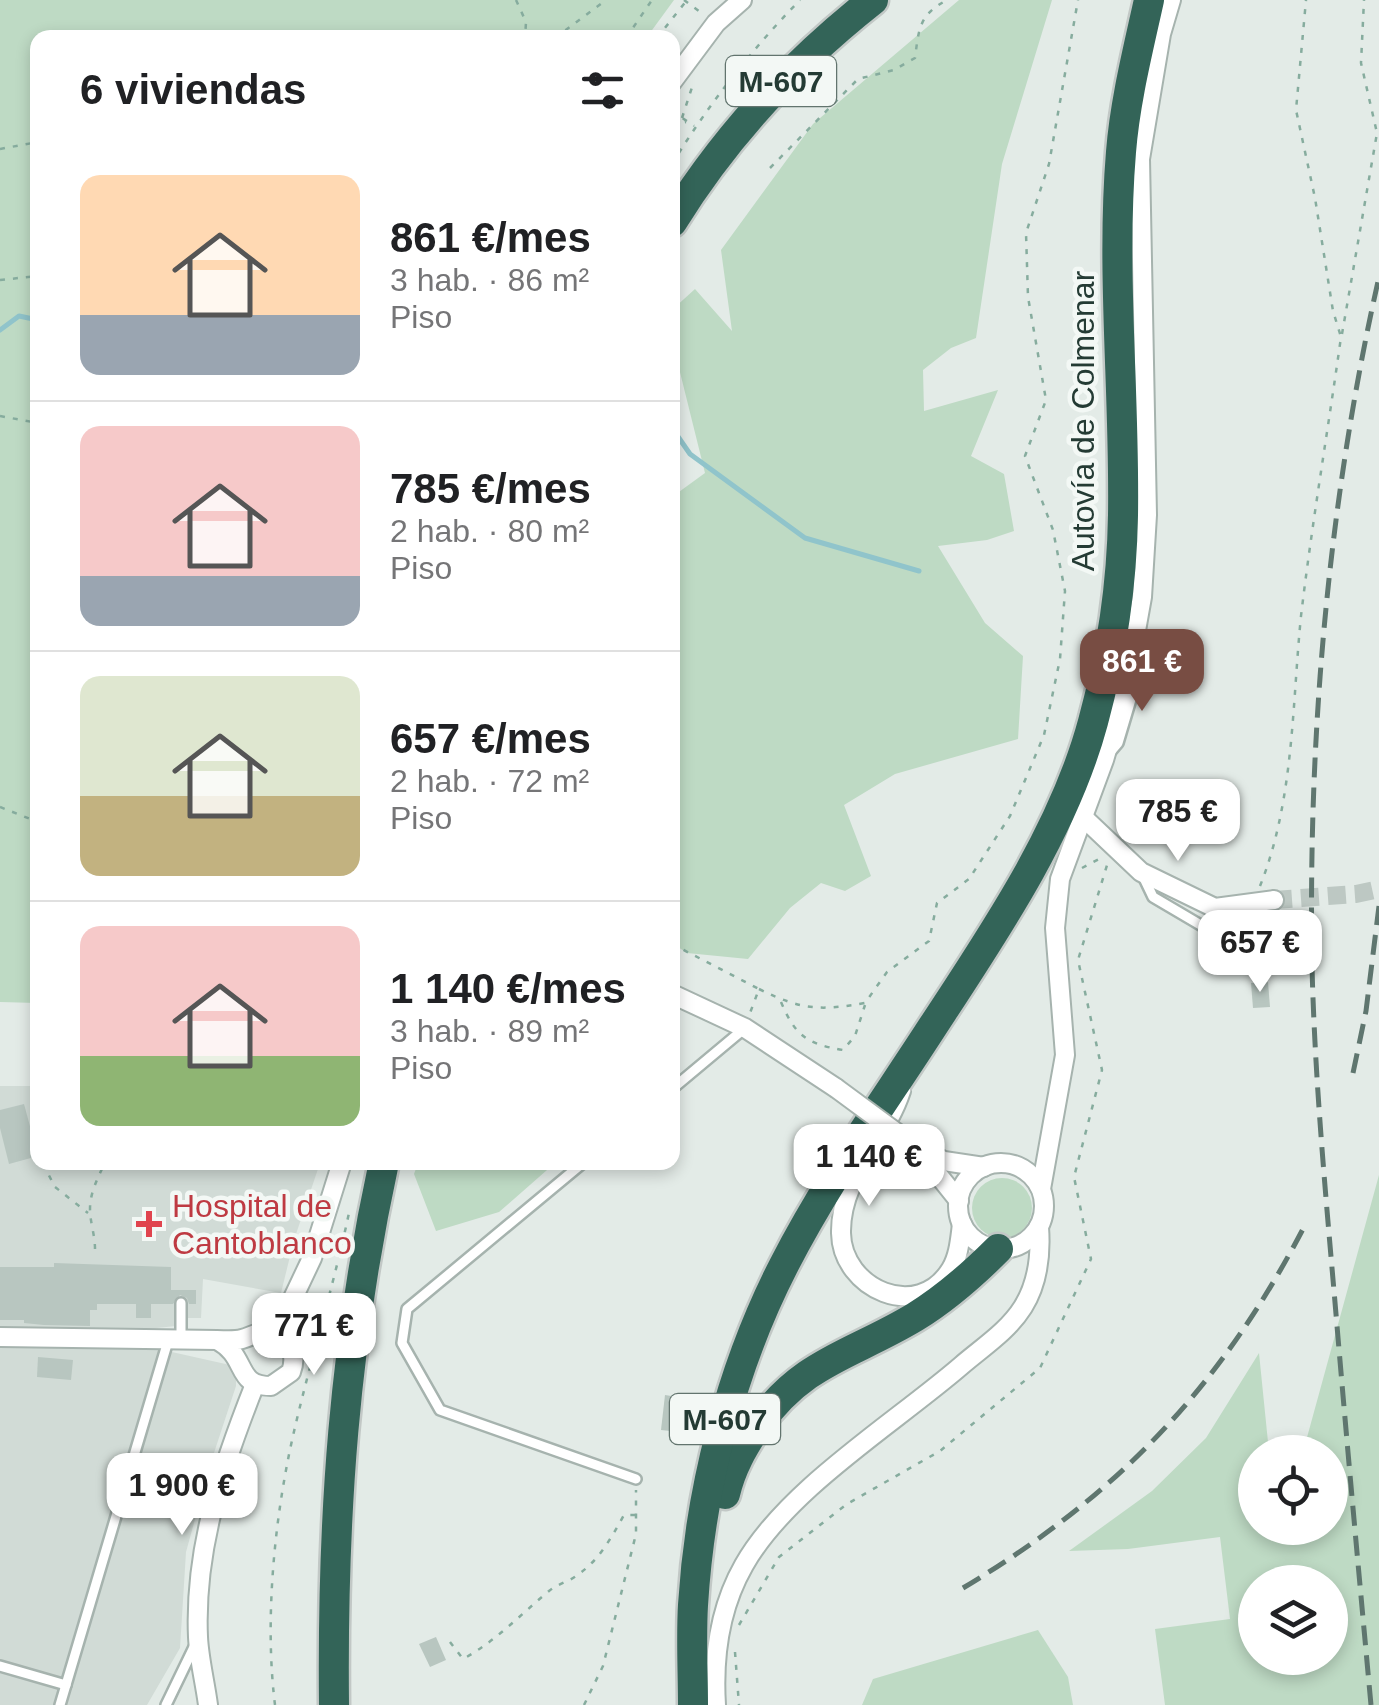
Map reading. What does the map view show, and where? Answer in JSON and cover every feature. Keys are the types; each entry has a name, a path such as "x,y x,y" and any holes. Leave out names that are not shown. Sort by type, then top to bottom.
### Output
{"highway":[{"name":"M-607","path":"680,209 757,105 821,41 873,0"},
{"name":"Autovía de Colmenar","path":"693,1705 692,1607 699,1540 722,1428 757,1326 816,1206 1025,879 1079,768 1105,669 1124,519 1118,218 1121,150 1149,0"},
{"path":"334,1705 333,1570 344,1393 382,1170"},
{"path":"693,1648 709,1598 726,1490 740,1451 772,1405 794,1382 821,1364 912,1319 956,1290 998,1249"}],"street":[{"path":"680,71 716,23 742,0"},
{"path":"716,1705 714,1669 724,1613 743,1566 764,1534 791,1504 945,1380 1016,1317 1036,1276 1041,1189 1065,1055 1055,928 1060,879 1104,760 1132,656 1142,597 1146,515 1140,160 1170,0"},
{"path":"1084,818 1141,872 1215,908 1266,901"},
{"path":"680,998 744,1028 836,1088 916,1148 944,1161 984,1166 997,1162 1014,1164 1026,1171 1041,1189"},
{"path":"912,1060 894,1112 855,1176 849,1193 841,1230 845,1257 863,1282 892,1296 932,1289 950,1270 962,1224 959,1201 963,1186 984,1166"},
{"path":"916,1148 959,1201"},
{"path":"276,1334 312,1258 340,1170"},
{"path":"962,1224 984,1246 998,1249 1022,1243 1039,1226"},
{"path":"0,1337 218,1340 265,1332 276,1334 292,1348 291,1372 272,1386 256,1384 245,1376 239,1358 218,1340"},
{"path":"239,1358 244,1343 254,1335"},
{"path":"208,1705 198,1638 199,1579 208,1523 225,1461 256,1384"}],"lane":[{"path":"1141,872 1152,898 1243,950"},
{"path":"680,1081 744,1028"},
{"path":"574,1170 408,1309 402,1343 440,1410 636,1478"},
{"path":"60,1705 175,1340 181,1304"},
{"path":"166,1705 198,1638"},
{"path":"0,1666 66,1685"}],"path":[{"path":"516,0 526,30"},
{"path":"566,30 606,0"},
{"path":"631,30 652,0"},
{"path":"680,151 773,27 800,0"},
{"path":"770,168 858,79 894,70 914,58 920,23 947,0"},
{"path":"780,999 793,1030 820,1046 843,1050 854,1036 865,1004 887,972 929,941 937,902 969,879 1010,816 1044,735 1060,659 1065,592 1053,530 1025,456 1046,400 1028,297 1026,234 1049,164 1078,0"},
{"path":"1306,0 1296,110 1315,198 1332,311 1342,337"},
{"path":"1266,901 1290,754 1302,615 1342,337 1377,134 1361,62 1364,0"},
{"path":"663,30 685,1 716,23"},
{"path":"680,117 695,127"},
{"path":"680,123 688,122"},
{"path":"0,149 30,143"},
{"path":"0,280 30,277"},
{"path":"0,416 30,422"},
{"path":"0,807 30,819"},
{"path":"733,1636 779,1557 846,1504 940,1451 1040,1368 1091,1259 1074,1177 1102,1070 1078,960 1112,846"},
{"path":"680,948 793,1006 824,1010 865,1004"},
{"path":"744,1028 759,989"},
{"path":"46,1170 54,1187 90,1214"},
{"path":"95,1249 95,1226 90,1214 92,1192 101,1170"},
{"path":"276,1705 271,1667 276,1543 295,1426 334,1286 352,1198"},
{"path":"584,1705 603,1666 636,1534 636,1478"},
{"path":"450,1642 463,1659 478,1650 515,1623 552,1588 576,1576 598,1558 624,1515 636,1516"},
{"path":"735,1653 739,1705"}],"shaded area":[{"name":"Hospital de Cantoblanco","path":"0,1086 30,1086 30,1170 318,1170 281,1293 203,1279 201,1318 177,1318 176,1326 99,1334 0,1327"},
{"path":"145,1346 230,1365 236,1377 186,1552 180,1648 147,1705 0,1705 0,1347"}],"green space":[{"path":"0,0 674,0 652,30 30,30 30,1003 0,1002"},
{"path":"959,0 1052,0 1002,164 976,338 951,348 923,370 924,411 998,390 971,456 1004,474 1014,531 987,540 938,546 985,623 1023,656 1018,739 895,774 844,805 871,876 845,891 821,883 790,908 748,959 687,953 680,948 680,491 705,473 680,372 680,303 695,289 732,331 721,250 813,124"},
{"path":"415,1170 547,1170 499,1212 436,1231"},
{"path":"1379,1175 1379,1705 1165,1705 1155,1629 1230,1619 1220,1537 1128,1549 1069,1551 1152,1491 1206,1438 1259,1353 1267,1435 1238,1435 1238,1545 1348,1545 1348,1435 1308,1435"},
{"path":"1002,1178 1023,1187 1032,1208 1023,1229 1002,1238 981,1229 972,1208 981,1187"},
{"path":"1038,1630 1068,1677 1073,1705 862,1705 873,1679"}],"building":[{"path":"1268,982 1270,1007 1253,1008 1251,983"},
{"path":"24,1104 30,1126 30,1158 9,1164 0,1110"},
{"path":"54,1263 171,1267 171,1290 196,1290 196,1304 189,1304 180,1295 173,1304 151,1304 151,1318 136,1318 136,1304 97,1304 97,1310 90,1310 90,1326 0,1320 0,1267 54,1267"},
{"path":"38,1357 73,1360 71,1380 37,1377"},
{"path":"665,1395 684,1398 680,1432 661,1430"},
{"path":"436,1637 446,1660 430,1667 419,1644"}],"waterway":[{"path":"0,330 19,316 30,318"},
{"path":"680,440 690,454 805,538 919,571"}],"tunnel":[{"path":"1274,900 1379,889"}],"railway":[{"path":"1371,1705 1321,1140 1313,1010 1312,880 1318,706 1334,533 1346,447 1379,277"},
{"path":"1353,1073 1366,1011 1379,906"},
{"path":"963,1588 1070,1515 1160,1434 1236,1340 1303,1229"}],"place":[{"name":"Hospital de Cantoblanco","path":"149,1224"}]}
